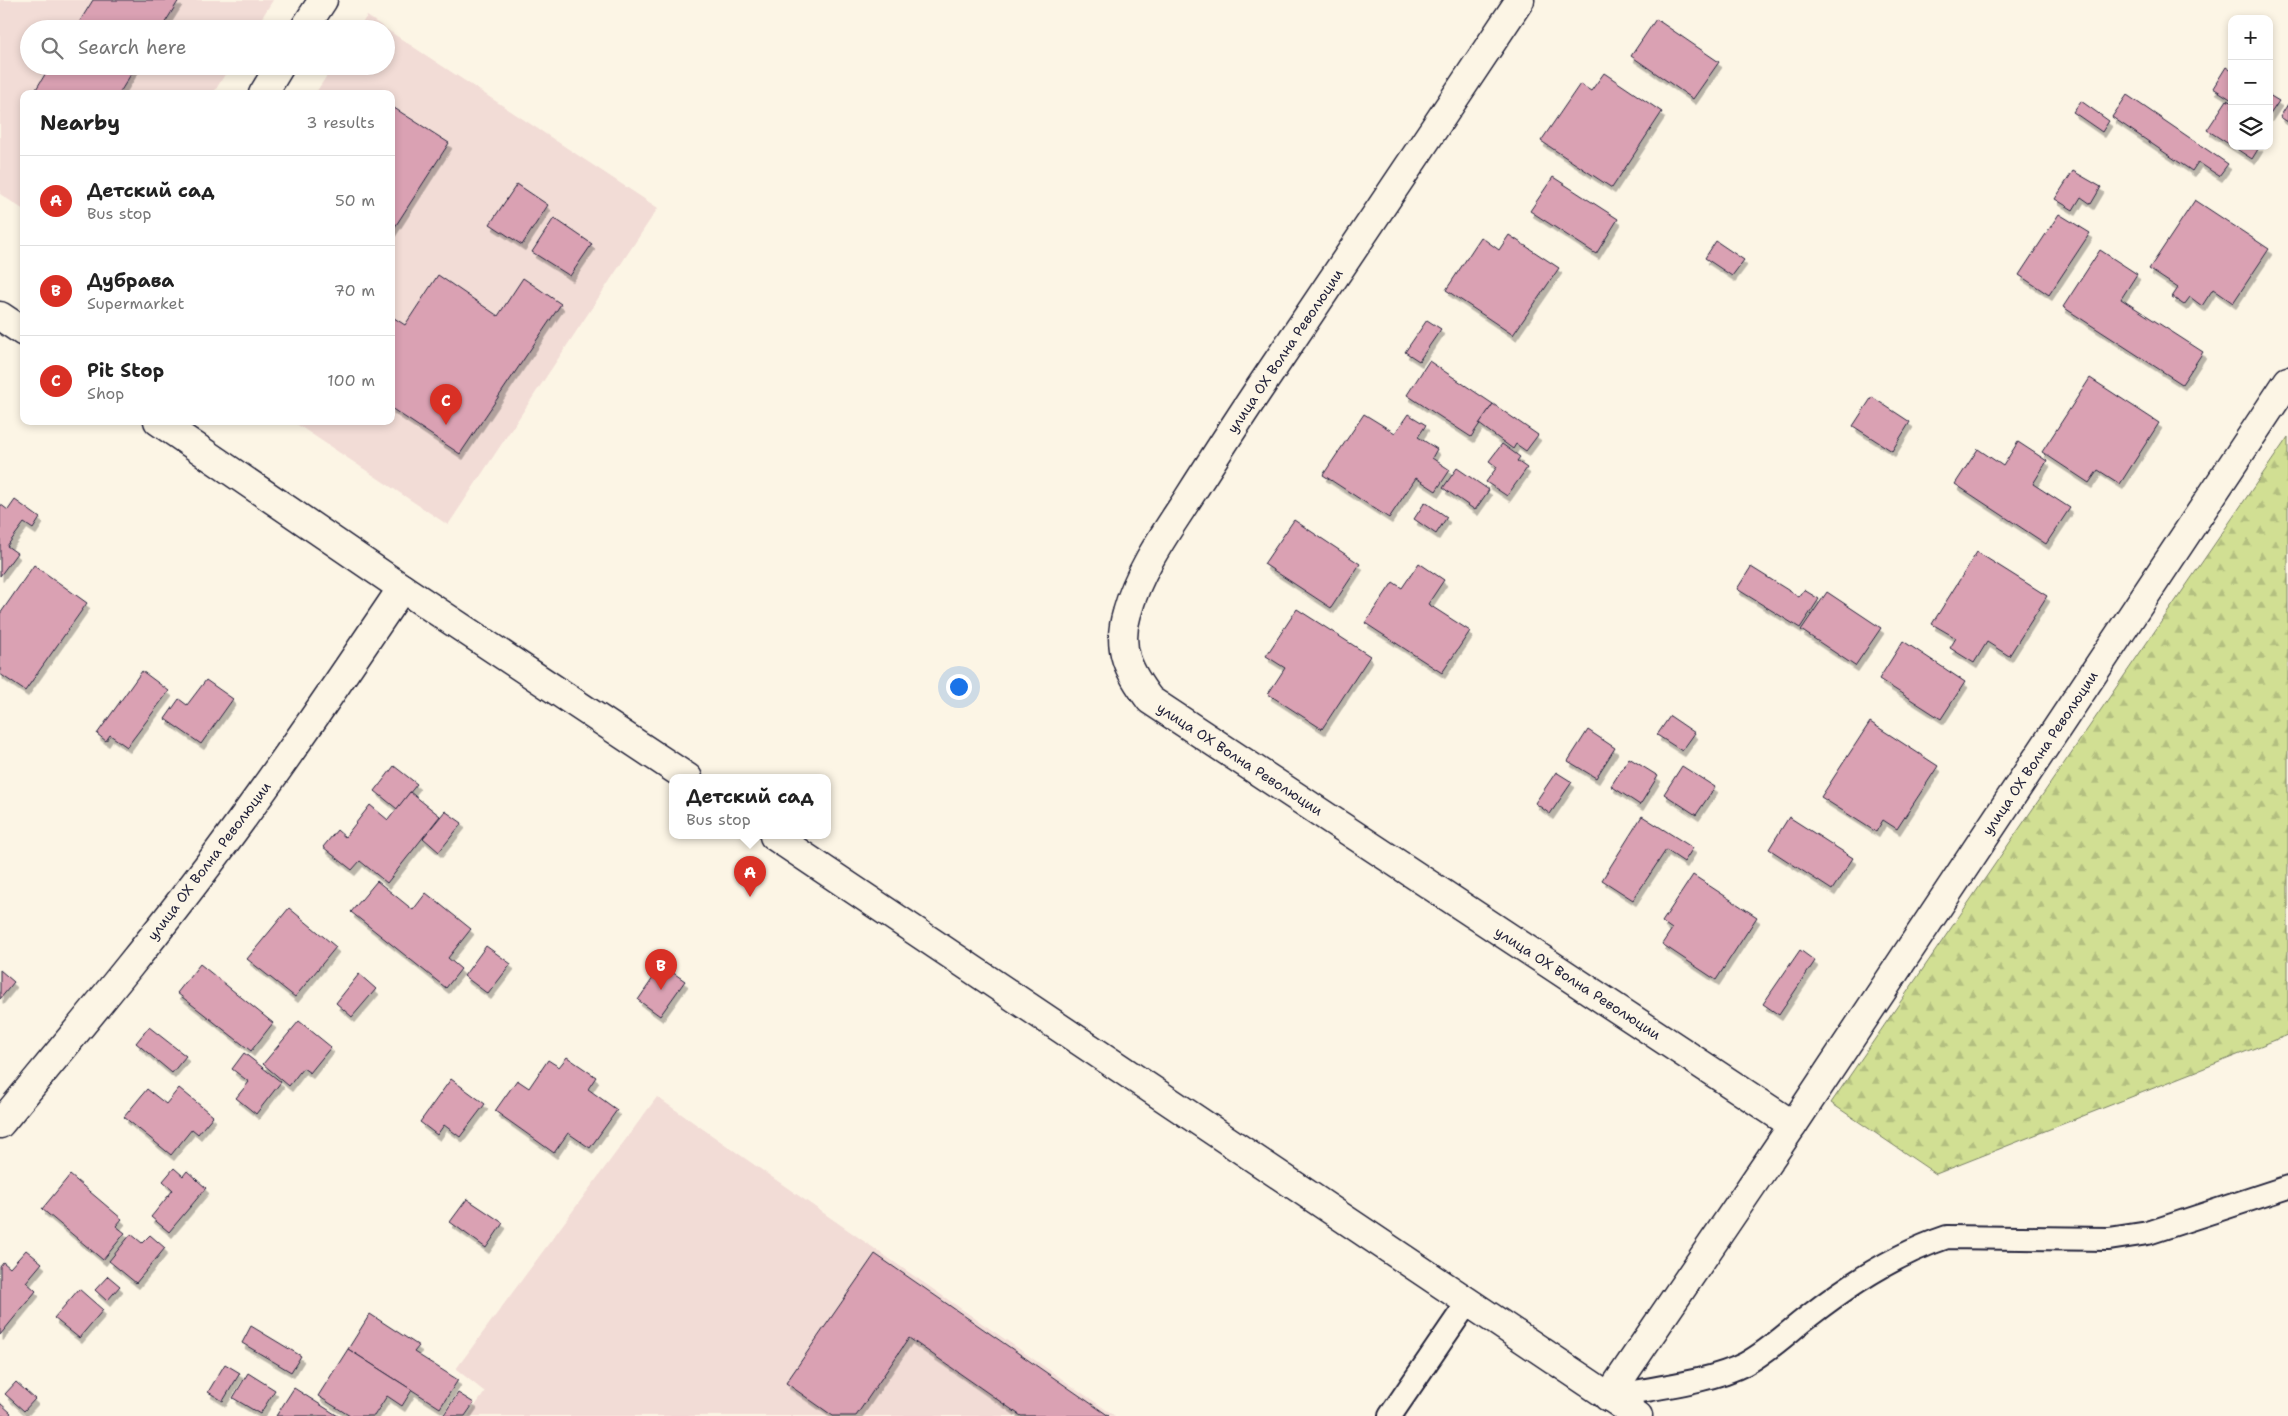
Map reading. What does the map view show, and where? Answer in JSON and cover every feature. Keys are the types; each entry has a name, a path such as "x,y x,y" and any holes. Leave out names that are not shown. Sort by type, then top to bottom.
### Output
{"street":[{"path":"310,20 323,0"},
{"name":"улица ОХ Волна Революции","path":"1520,0 1232,429 1151,558 1134,592 1126,614 1123,638 1125,660 1134,679 1150,700 1793,1125"},
{"path":"265,90 274,75"},
{"path":"0,316 20,329"},
{"name":"улица ОХ Волна Революции","path":"1608,1396 1793,1125 2288,381"},
{"path":"164,425 402,588 682,774"},
{"name":"улица ОХ Волна Революции","path":"0,1124 138,955 217,853 331,694 402,588"},
{"path":"778,839 1638,1416"}],"lane":[{"path":"1608,1396 1721,1374 1745,1364 1771,1347 1813,1312 1857,1280 1922,1246 1947,1237 2109,1239 2148,1233 2288,1187"},
{"path":"1390,1416 1468,1302"}],"shaded area":[{"path":"0,0 273,0 261,20 20,20 20,75 225,75 215,90 20,90 20,207 0,194"},
{"path":"367,16 373,20 364,20"},
{"path":"395,35 658,208 448,525 298,425 395,425 395,90 318,90 327,75 395,75"},
{"path":"657,1097 1115,1416 468,1416 485,1392 456,1369"}],"green space":[{"path":"2288,437 2288,1035 1936,1174 1831,1103"}],"building":[{"path":"93,0 179,0 167,20 81,20"},
{"path":"1656,19 1719,62 1693,99 1631,56"},
{"path":"2226,67 2228,68 2228,97 2213,88"},
{"path":"1604,73 1662,112 1612,188 1541,141 1580,84 1591,91"},
{"path":"45,75 131,75 121,90 36,90"},
{"path":"2127,95 2228,164 2219,176 2198,162 2192,171 2112,117"},
{"path":"2273,97 2279,101 2273,110"},
{"path":"2227,100 2228,101 2228,143 2207,130"},
{"path":"2081,101 2109,121 2102,132 2073,112"},
{"path":"2288,104 2288,122 2280,117"},
{"path":"395,109 449,143 395,227"},
{"path":"2238,150 2258,150 2252,159"},
{"path":"2073,171 2101,187 2091,204 2081,197 2073,210 2055,199"},
{"path":"1553,177 1618,219 1596,254 1530,211"},
{"path":"517,184 548,205 522,245 490,224"},
{"path":"2195,200 2269,249 2233,303 2213,289 2202,306 2190,297 2184,305 2172,297 2178,288 2149,269"},
{"path":"2059,214 2090,233 2049,295 2019,275"},
{"path":"554,218 592,244 570,276 532,252"},
{"path":"1509,235 1559,268 1513,335 1446,290 1481,237 1499,250"},
{"path":"1716,241 1744,260 1732,276 1705,258"},
{"path":"2100,250 2137,274 2121,299 2203,352 2182,384 2063,307"},
{"path":"438,275 498,316 523,278 561,304 460,454 395,411 395,319 405,325"},
{"path":"1427,320 1441,329 1419,361 1405,352"},
{"path":"1429,361 1493,404 1471,437 1407,395"},
{"path":"2090,378 2159,423 2120,484 2098,470 2089,483 2042,452"},
{"path":"1872,397 1910,422 1892,451 1853,426"},
{"path":"1493,404 1538,435 1526,451 1516,444 1513,449 1479,424"},
{"path":"1364,414 1395,433 1408,414 1426,425 1418,437 1437,449 1432,458 1450,470 1436,491 1416,478 1389,518 1323,475"},
{"path":"2018,442 2047,461 2033,484 2070,508 2046,544 1955,484 1978,449 2003,466"},
{"path":"1502,444 1520,457 1517,461 1527,468 1507,496 1486,482 1497,467 1489,461"},
{"path":"1457,468 1489,490 1475,510 1443,488"},
{"path":"15,500 40,518 33,529 24,523 7,546 17,553 0,576 0,504 8,510"},
{"path":"1425,502 1447,517 1436,534 1414,519"},
{"path":"1294,520 1360,564 1331,608 1264,564"},
{"path":"1977,552 2047,596 2009,656 1987,642 1974,663 1950,648 1956,638 1932,624"},
{"path":"1419,563 1444,580 1428,604 1470,631 1442,673 1365,623 1393,582 1402,588"},
{"path":"34,565 87,603 25,691 0,674 0,614"},
{"path":"1751,567 1799,597 1804,590 1819,599 1800,628 1737,589"},
{"path":"1827,592 1881,628 1855,666 1801,630"},
{"path":"1297,609 1370,656 1322,729 1268,694 1285,668 1266,656"},
{"path":"1903,641 1965,682 1941,719 1879,679"},
{"path":"142,671 169,691 127,747 110,735 106,741 97,734"},
{"path":"206,680 233,699 201,744 165,719 179,699 187,705"},
{"path":"1670,716 1695,733 1682,751 1657,735"},
{"path":"1870,722 1938,766 1897,829 1883,820 1876,832 1821,797"},
{"path":"1588,730 1615,748 1596,778 1568,761"},
{"path":"1629,758 1658,776 1640,805 1611,786"},
{"path":"394,766 417,784 397,809 375,791"},
{"path":"1682,766 1715,787 1696,815 1664,794"},
{"path":"1556,772 1572,782 1550,814 1535,803"},
{"path":"410,792 440,816 387,883 360,861 352,870 323,847 337,830 345,837 370,805 388,820"},
{"path":"445,811 462,823 439,852 423,838"},
{"path":"1642,816 1693,848 1684,862 1666,850 1633,900 1602,880"},
{"path":"1789,817 1853,858 1832,890 1769,849"},
{"path":"1693,875 1757,917 1716,980 1662,944 1672,929 1662,922"},
{"path":"377,881 413,910 426,893 471,929 448,958 461,969 446,988 351,912"},
{"path":"289,908 336,947 295,997 247,959"},
{"path":"486,946 511,964 488,994 464,976"},
{"path":"1800,950 1815,961 1779,1015 1763,1004"},
{"path":"200,964 273,1023 251,1051 177,993"},
{"path":"662,965 685,981 660,1016 638,1000"},
{"path":"0,970 14,982 0,999"},
{"path":"359,974 376,989 352,1017 336,1003"},
{"path":"299,1021 331,1047 310,1073 303,1068 289,1086 263,1064"},
{"path":"149,1027 186,1056 172,1073 136,1043"},
{"path":"244,1053 281,1082 256,1114 236,1098 249,1082 232,1069"},
{"path":"567,1057 596,1077 588,1089 617,1110 590,1148 568,1133 554,1153 495,1111 517,1080 529,1088 548,1060 559,1067"},
{"path":"451,1079 485,1104 460,1137 444,1125 437,1135 420,1122"},
{"path":"179,1088 213,1116 198,1134 192,1129 171,1155 124,1117 147,1089 166,1104"},
{"path":"174,1168 183,1176 187,1171 206,1188 169,1232 151,1217 173,1190 163,1181"},
{"path":"70,1175 122,1219 116,1226 125,1233 103,1260 42,1209"},
{"path":"467,1199 503,1223 486,1248 450,1222"},
{"path":"131,1234 142,1243 150,1235 165,1248 136,1283 109,1261"},
{"path":"26,1250 42,1263 26,1282 36,1291 0,1335 0,1266 3,1262 10,1268"},
{"path":"875,1254 1109,1416 1021,1416 909,1338 856,1416 833,1416 786,1383"},
{"path":"108,1276 120,1286 107,1301 95,1290"},
{"path":"79,1289 103,1310 79,1338 54,1318"},
{"path":"370,1314 419,1346 414,1352 458,1380 440,1408 348,1349"},
{"path":"251,1326 301,1356 291,1372 242,1343"},
{"path":"348,1349 412,1390 402,1406 387,1396 374,1416 350,1416 318,1396"},
{"path":"225,1364 240,1373 223,1401 208,1392"},
{"path":"248,1373 275,1390 260,1414 233,1398"},
{"path":"16,1382 35,1399 24,1411 5,1394"},
{"path":"294,1388 338,1416 276,1416"},
{"path":"458,1393 474,1403 465,1416 443,1416"},
{"path":"0,1403 11,1413 9,1416 0,1416"}],"place":[{"name":"Pit Stop","path":"446,425"},
{"name":"Детский сад","path":"750,897"},
{"name":"Дубрава","path":"661,990"}]}
